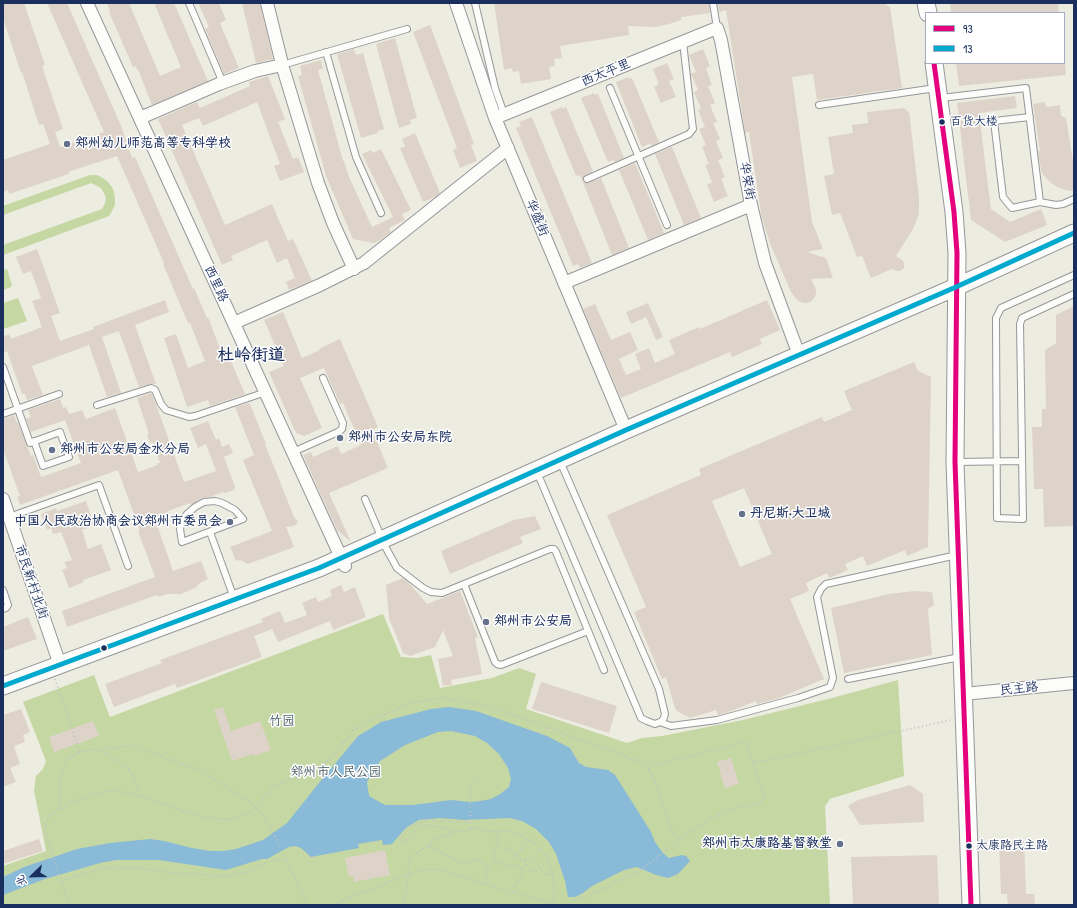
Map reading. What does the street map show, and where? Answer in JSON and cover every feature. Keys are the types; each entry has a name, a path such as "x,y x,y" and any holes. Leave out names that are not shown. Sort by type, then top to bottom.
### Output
{"main road":[{"path":"934,64 954,212 957,253 955,462 971,905"},
{"path":"384,544 540,479 956,292 1074,233"},
{"path":"3,686 57,671 323,576 344,562 626,430 799,355 1074,244"},
{"path":"3,695 57,671 235,600 319,568 344,562"}],"street":[{"name":"西里路","path":"87,3 344,562"},
{"path":"267,3 282,65 318,183 333,223 354,269"},
{"name":"华盛街","path":"456,3 499,116 508,148 626,430"},
{"name":"西太平里","path":"499,116 717,28"},
{"name":"华荣街","path":"717,28 721,40 751,204 765,263 799,355"},
{"path":"140,118 223,83 256,71 282,65"},
{"path":"234,323 354,269 364,263 508,148"},
{"path":"564,283 751,204"},
{"name":"市民新村北街","path":"3,499 57,671"},
{"name":"民主路","path":"964,694 1074,683"}],"lane":[{"path":"189,3 223,83"},
{"path":"475,3 495,88 499,116"},
{"name":"华荣街","path":"713,3 717,28"},
{"path":"282,65 407,29"},
{"path":"587,179 690,134 693,129 683,42"},
{"path":"326,52 356,157 381,213"},
{"path":"610,88 667,225"},
{"path":"819,105 938,93 1026,88 1040,202"},
{"path":"1030,117 994,121 1003,197 1012,208 1040,202 1056,205 1063,204 1074,199"},
{"path":"1074,275 1001,308 996,318 997,518 1022,519 1020,324 1022,318 1074,294"},
{"path":"3,367 30,443 60,432 69,457 43,466 34,442"},
{"path":"293,452 342,429 343,423 323,378"},
{"path":"97,405 151,388 155,390 161,404 166,410 189,417 266,392"},
{"path":"3,414 59,394"},
{"path":"955,462 1022,461"},
{"path":"540,479 641,718 655,724 660,722 663,720 665,714 659,689 563,468"},
{"path":"9,517 99,485 128,566"},
{"path":"366,499 384,544 397,568 423,588 431,592 442,593 550,549 554,549 604,670"},
{"path":"215,501 222,503 235,510 243,519 223,527 210,532 182,542 180,529 187,514 194,507 204,502 215,501"},
{"path":"210,532 235,600"},
{"path":"660,722 671,726 717,720 830,688 833,678 817,597 821,589 826,584 958,554"},
{"path":"464,584 497,664 501,665 588,631"},
{"path":"3,590 8,605 3,609"},
{"path":"848,680 962,656"}],"path":[{"path":"57,671 80,752"},
{"path":"69,905 46,836 46,823 49,816 59,809 94,794 124,792 139,795 182,811 204,817 230,819 242,816 254,810 270,790 277,785 308,774 321,767 332,757 353,730 396,709 416,702 442,698 489,706 644,763 650,770 673,832 680,839"},
{"path":"754,763 964,717"},
{"path":"332,905 409,874 421,870 433,869 555,905 569,904 641,870 680,839 712,818 737,808 764,800 747,742 647,766"},
{"path":"98,750 131,746 198,769 256,806 271,829 286,857 307,905"},
{"path":"59,809 60,779 64,765 69,758 80,752 92,749 103,751 130,770 135,780 139,795"},
{"path":"471,828 469,797 473,782 479,775"},
{"path":"452,832 448,828 425,826 417,828 405,842 402,843 398,840 407,828 429,820 471,821"},
{"path":"403,905 409,877 409,860 414,855 429,846 432,840 436,837 456,831 465,831 475,827 482,830 508,831 530,840 538,846 546,857 553,878 555,905"},
{"path":"486,867 494,862 494,853 498,839 493,830"},
{"path":"516,856 530,840"},
{"path":"497,843 510,850 519,858 524,860 531,858 536,861 544,874 553,878"},
{"path":"429,846 462,863 467,864 475,860 480,861 488,870 485,884"},
{"path":"494,858 499,863 504,865 526,866"},
{"path":"61,879 113,867 227,876 247,872 272,860 287,861"},
{"path":"524,860 526,866 531,870 535,871 540,868"},
{"path":"513,892 523,867"}],"green space":[{"path":"90,175 97,175 103,178 112,187 115,205 109,216 3,255 3,245 102,209 106,199 101,188 91,183 3,215 3,206"},
{"path":"7,269 12,285 11,287 3,290 3,270"},
{"path":"18,298 27,321 3,329 3,303"},
{"name":"郑州市人民公园","path":"383,614 401,657 417,658 431,655 440,688 492,678 519,668 536,674 526,709 627,743 642,738 662,736 743,720 898,680 904,776 830,799 825,806 830,905 3,905 3,866 46,851 34,790 36,776 43,769 46,761 23,702 94,675 110,717"}],"water":[{"path":"449,707 476,711 547,736 570,748 579,763 586,767 608,770 615,775 663,853 669,858 682,855 686,856 690,861 678,874 668,878 637,867 624,870 592,886 575,897 568,897 565,881 556,854 549,842 536,829 522,821 509,818 465,820 440,818 419,820 407,827 392,844 383,845 382,840 358,844 359,848 311,857 301,848 295,846 289,847 267,859 262,859 226,870 159,860 116,860 100,863 45,879 3,895 3,877 24,867 77,849 110,843 150,839 192,848 223,851 236,849 263,840 287,823 358,736 381,722 431,709","holes":["451,731 475,736 487,743 499,754 508,768 511,779 509,787 500,794 491,799 480,801 470,802 451,800 413,805 385,805 369,796 367,782 380,761 405,745 438,732"]}],"building":[{"path":"3,3 24,3 45,65 42,66 63,129 55,132 60,147 104,132 47,3 67,3 122,128 132,158 135,157 193,289 194,288 207,318 208,317 222,354 227,352 245,394 210,406 208,400 187,407 164,338 176,334 188,368 205,361 190,323 188,323 163,264 164,263 117,156 9,194 8,190 3,192 3,160 50,144 43,124 39,125 22,72 21,73 3,18"},
{"path":"107,3 129,3 160,76 181,67 154,3 174,3 208,81 152,105 139,72 135,66 133,67 109,12"},
{"path":"198,3 219,3 226,20 220,23 239,68 224,74 205,29 209,27"},
{"path":"242,3 260,3 273,59 256,63"},
{"path":"494,3 709,3 710,13 681,17 681,20 655,27 628,26 629,35 560,46 562,58 554,59 555,66 549,67 551,79 521,84 519,71 513,72 512,68 504,70"},
{"path":"718,3 883,3 890,7 902,88 817,100 813,74 792,77 812,222 823,249 807,252 826,258 833,278 811,279 816,289 816,293 812,301 808,303 798,301 791,292 766,231 761,214 749,132 745,133 726,10 719,12"},
{"path":"950,3 1058,3 1059,12 951,12"},
{"path":"430,25 474,144 471,145 477,161 460,168 453,150 457,148 413,32"},
{"path":"395,38 417,118 410,120 411,124 399,128 376,44"},
{"path":"354,49 356,55 363,53 384,129 378,131 378,133 361,138 337,54"},
{"path":"703,49 710,66 706,68 712,85 708,86 715,103 710,105 717,122 713,123 720,139 716,141 723,158 718,160 725,177 721,179 728,196 714,202 707,185 712,182 705,165 709,164 702,147 706,145 699,129 705,127 698,110 701,109 694,92 698,90 691,74 696,72 689,55"},
{"path":"321,60 323,69 318,70 343,161 372,227 393,217 362,154 371,150 373,153 381,149 411,210 402,214 405,220 389,228 391,232 374,243 353,239 326,176 298,76 302,75 300,66"},
{"path":"667,63 674,79 669,81 676,97 661,103 654,87 659,84 653,69"},
{"path":"1065,63 1066,75 959,86 956,64"},
{"path":"268,76 285,119 278,122 293,159 298,157 304,172 280,181 274,166 280,164 257,102 203,126 199,118 182,125 225,225 272,204 288,241 293,239 312,281 289,290 286,282 295,278 287,258 277,263 267,240 231,256 233,260 222,265 158,119 197,102 200,108 250,86 249,82"},
{"path":"628,77 629,79 632,78 659,142 652,146 651,143 642,147 616,82"},
{"path":"594,93 595,95 598,94 624,158 615,162 614,160 608,162 581,98"},
{"path":"1015,96 1017,108 979,113 991,209 1010,222 1041,209 1047,225 1005,242 971,220 957,103"},
{"path":"1044,102 1047,107 1060,105 1061,116 1066,118 1074,161 1074,190 1070,191 1059,188 1043,175 1041,170 1038,151 1040,151 1033,104"},
{"path":"562,107 563,109 566,107 593,171 584,176 583,181 588,183 601,178 629,248 612,255 580,175 576,176 550,112"},
{"path":"904,108 909,112 910,119 919,197 919,214 913,229 896,256 903,261 904,268 900,271 892,269 871,278 862,256 857,257 840,213 832,215 824,176 834,174 828,137 853,133 852,125 868,123 867,112"},
{"path":"532,117 592,263 580,268 578,264 573,266 516,128 521,126 519,122"},
{"path":"415,133 440,193 423,202 400,148 405,147 402,139"},
{"path":"672,147 701,218 684,225 655,154"},
{"path":"635,163 664,233 648,240 619,170"},
{"path":"37,249 60,313 51,316 60,341 165,300 169,312 135,325 156,384 139,387 119,331 102,337 121,393 107,397 89,345 32,366 43,395 27,400 25,394 22,394 7,351 3,353 3,337 9,334 11,339 42,327 32,301 41,298 31,271 23,274 16,257"},
{"path":"767,300 780,330 760,339 762,344 732,357 730,352 621,398 583,309 595,304 611,340 630,332 638,350 619,359 626,375 641,369 635,354 649,348 655,363 675,354 669,340 699,327 700,329"},
{"path":"648,303 663,337 656,340 646,317 631,324 626,312"},
{"path":"1074,306 1074,526 1044,527 1043,489 1034,489 1032,427 1042,427 1042,409 1046,409 1045,350 1056,343 1056,315"},
{"path":"283,312 302,358 340,339 378,427 372,430 388,468 329,493 351,542 337,530 303,455 311,452 313,457 338,446 341,454 361,445 343,403 340,404 324,368 300,378 322,428 304,436 296,433 269,372 284,366 264,320"},
{"name":"丹尼斯·大卫城","path":"914,362 918,371 931,377 928,547 907,556 905,550 867,566 863,556 845,564 848,570 829,578 827,573 806,583 809,591 790,599 824,679 779,698 757,704 756,701 718,715 716,710 690,718 677,711 675,708 666,677 662,679 634,612 646,607 607,515 701,475 699,469 822,417 824,422 852,410 844,391","holes":["744,488 772,554 740,567 712,501"]},
{"path":"151,393 184,482 216,471 206,444 198,448 190,428 208,421 216,440 219,438 222,447 229,444 233,453 224,457 235,487 234,490 202,498 191,505 190,503 168,511 169,514 155,519 173,571 201,561 208,579 200,583 195,588 181,594 167,594 158,597 157,595 67,627 62,611 155,577 118,470 20,505 17,497 20,496 3,449 3,419 14,415 31,456 33,455 41,477 81,463 65,420 31,432 26,419 31,417 28,410 60,399 63,408 66,407 69,414 82,410 86,419 115,408 138,472 160,463 153,442 150,443 147,435 149,434 137,398"},
{"path":"249,403 294,517 298,522 294,526 286,527 294,547 248,564 240,560 236,561 230,547 272,531 243,460 254,455 235,407"},
{"path":"86,501 94,525 82,530 88,549 101,544 111,570 83,580 84,582 69,588 62,570 67,568 64,562 72,560 61,532 53,534 51,528 47,530 41,514 56,508 57,511"},
{"path":"535,516 541,529 520,537 523,543 450,574 441,551 514,520"},
{"path":"403,578 427,604 460,591 478,637 475,638 482,674 451,680 452,685 443,686 438,659 453,656 443,630 435,647 410,656 403,653 389,618 386,585"},
{"path":"341,585 344,592 355,587 366,617 333,630 330,621 278,642 272,629 254,636 262,657 177,688 175,684 114,707 105,684 162,663 160,660 263,622 261,619 280,611 285,623 307,615 302,603 316,597 318,602 332,596 330,590"},
{"path":"914,591 932,592 934,605 928,609 932,655 844,673 831,608 889,594"},
{"path":"28,617 37,639 3,651 3,627"},
{"path":"541,682 617,706 609,733 532,709"},
{"path":"223,707 231,731 260,721 271,750 232,761 214,710"},
{"path":"21,709 30,732 23,735 25,742 14,746 20,764 10,768 16,782 3,787 3,715"},
{"path":"93,721 99,736 54,752 49,737"},
{"path":"731,758 739,784 725,788 717,762"},
{"path":"910,785 923,794 924,822 860,825 848,806 858,800"},
{"path":"39,839 43,851 3,864 3,851"},
{"path":"1024,841 1026,894 1034,894 1035,905 1008,905 1007,894 1001,894 999,842"},
{"path":"385,850 390,875 354,882 353,876 349,877 345,858"},
{"path":"937,855 939,905 853,905 851,857"}],"transit line":[{"name":"93","path":"934,64 954,212 957,253 955,462 971,905"},
{"name":"13","path":"3,686 319,568 626,430 956,287 1074,233"}],"place":[{"name":"百货大楼","path":"942,122"},
{"name":"郑州幼儿师范高等专科学校","path":"67,144"},
{"name":"郑州市公安局东院","path":"340,438"},
{"name":"郑州市公安局金水分局","path":"52,450"},
{"name":"丹尼斯·大卫城","path":"742,514"},
{"name":"中国人民政治协商会议郑州市委员会","path":"230,522"},
{"name":"郑州市公安局","path":"486,622"},
{"name":"郑州市太康路基督教堂","path":"840,844"},
{"name":"太康路民主路","path":"969,846"}],"district":[{"name":"杜岭街道","path":"251,355"}],"park label":[{"name":"竹园","path":"282,722"}]}
